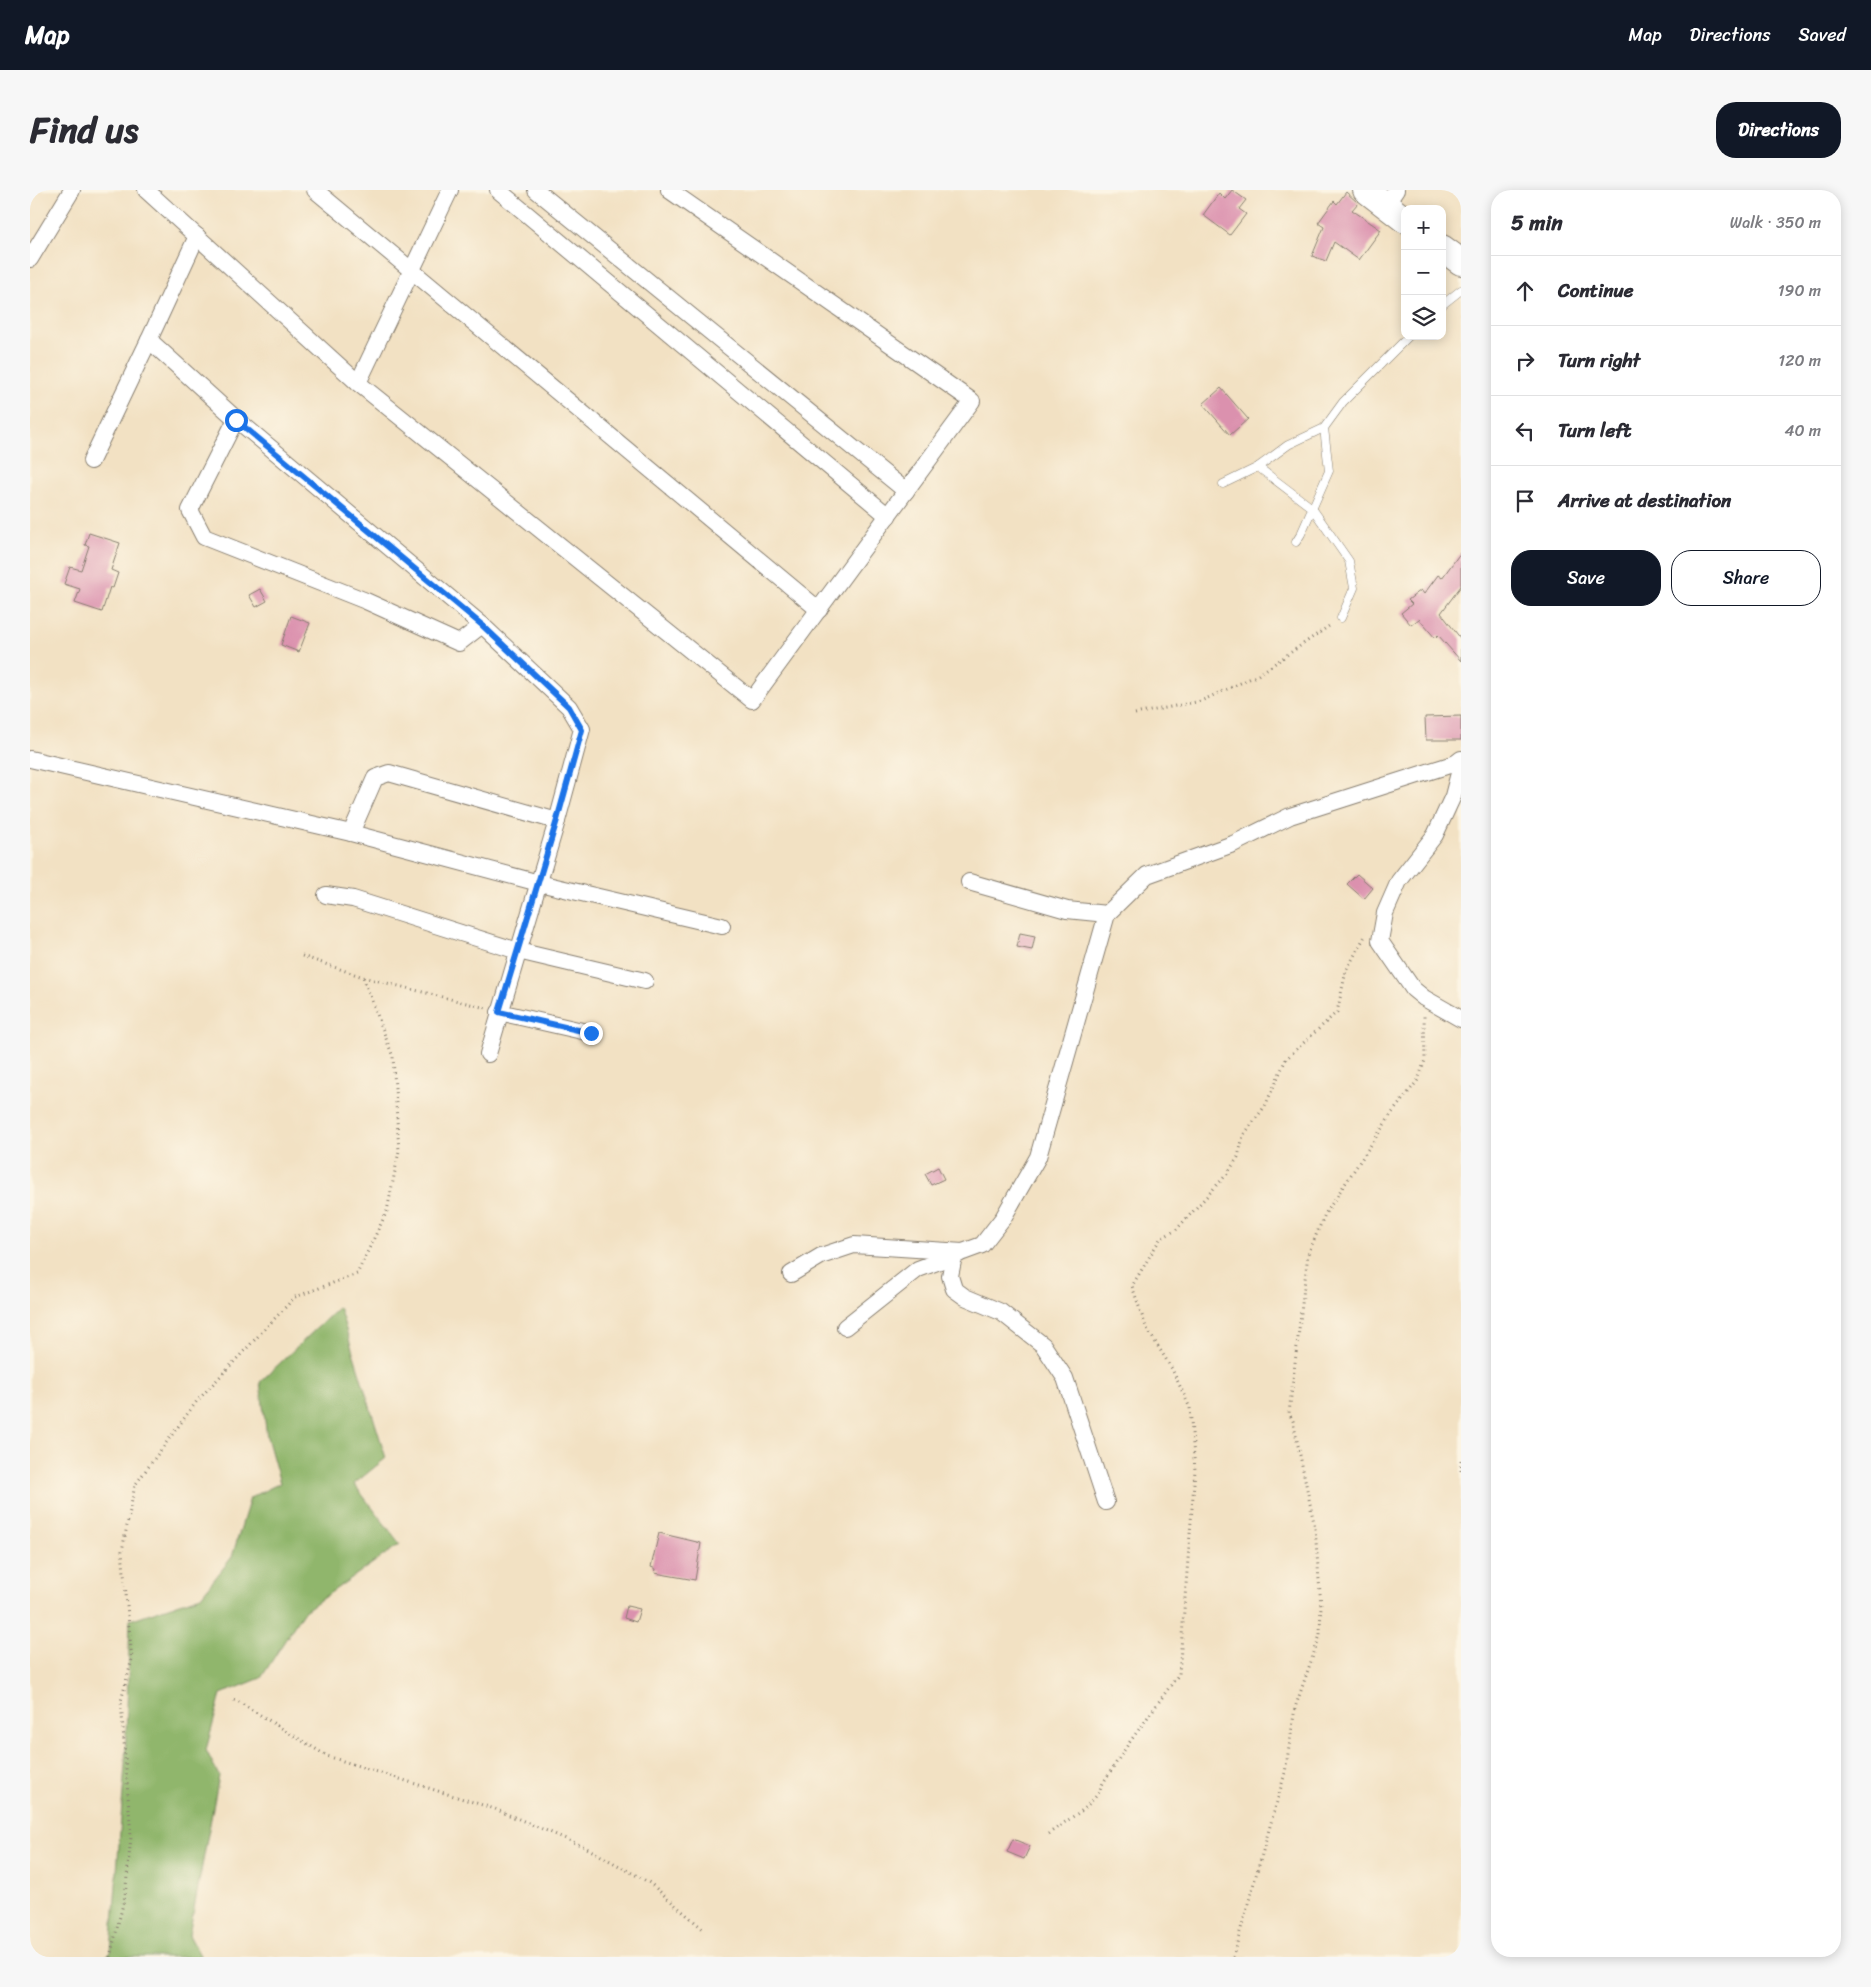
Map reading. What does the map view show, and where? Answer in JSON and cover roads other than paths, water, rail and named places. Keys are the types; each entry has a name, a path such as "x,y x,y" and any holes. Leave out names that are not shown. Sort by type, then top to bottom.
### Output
{"highway":[{"path":"1445,250 1461,262"}],"street":[{"path":"30,259 72,190"},
{"path":"146,190 358,383 752,700 972,401 669,190"},
{"path":"315,190 820,610"},
{"path":"358,383 450,190"},
{"path":"498,190 888,516"},
{"path":"536,190 906,491"},
{"path":"91,461 197,236"},
{"path":"148,340 236,420 482,625 569,707 582,730 488,1054"},
{"path":"236,420 190,510 204,536 366,601 459,642 482,625"},
{"path":"30,759 351,833 539,883 722,926"},
{"path":"845,1327 918,1268 982,1245 1003,1218 1038,1157 1107,914 1147,875 1233,844 1290,816 1458,761 1459,773 1453,796 1434,835 1399,880 1385,913 1380,941 1413,989 1424,998 1461,1019"},
{"path":"351,833 375,778 389,773 557,820"},
{"path":"969,882 1067,910 1107,914"},
{"path":"326,895 353,899 518,951 645,981"},
{"path":"499,1012 591,1033"},
{"path":"791,1274 821,1256 854,1245 958,1254"},
{"path":"958,1254 950,1276 954,1288 965,1297 1001,1312 1043,1346 1065,1378 1106,1502"}],"lane":[{"path":"1446,303 1461,290"},
{"path":"1223,484 1258,468 1288,445 1324,428 1343,402 1405,340"},
{"path":"1296,542 1328,471 1324,428"},
{"path":"1258,468 1312,508 1349,561 1354,588 1341,618"}]}
